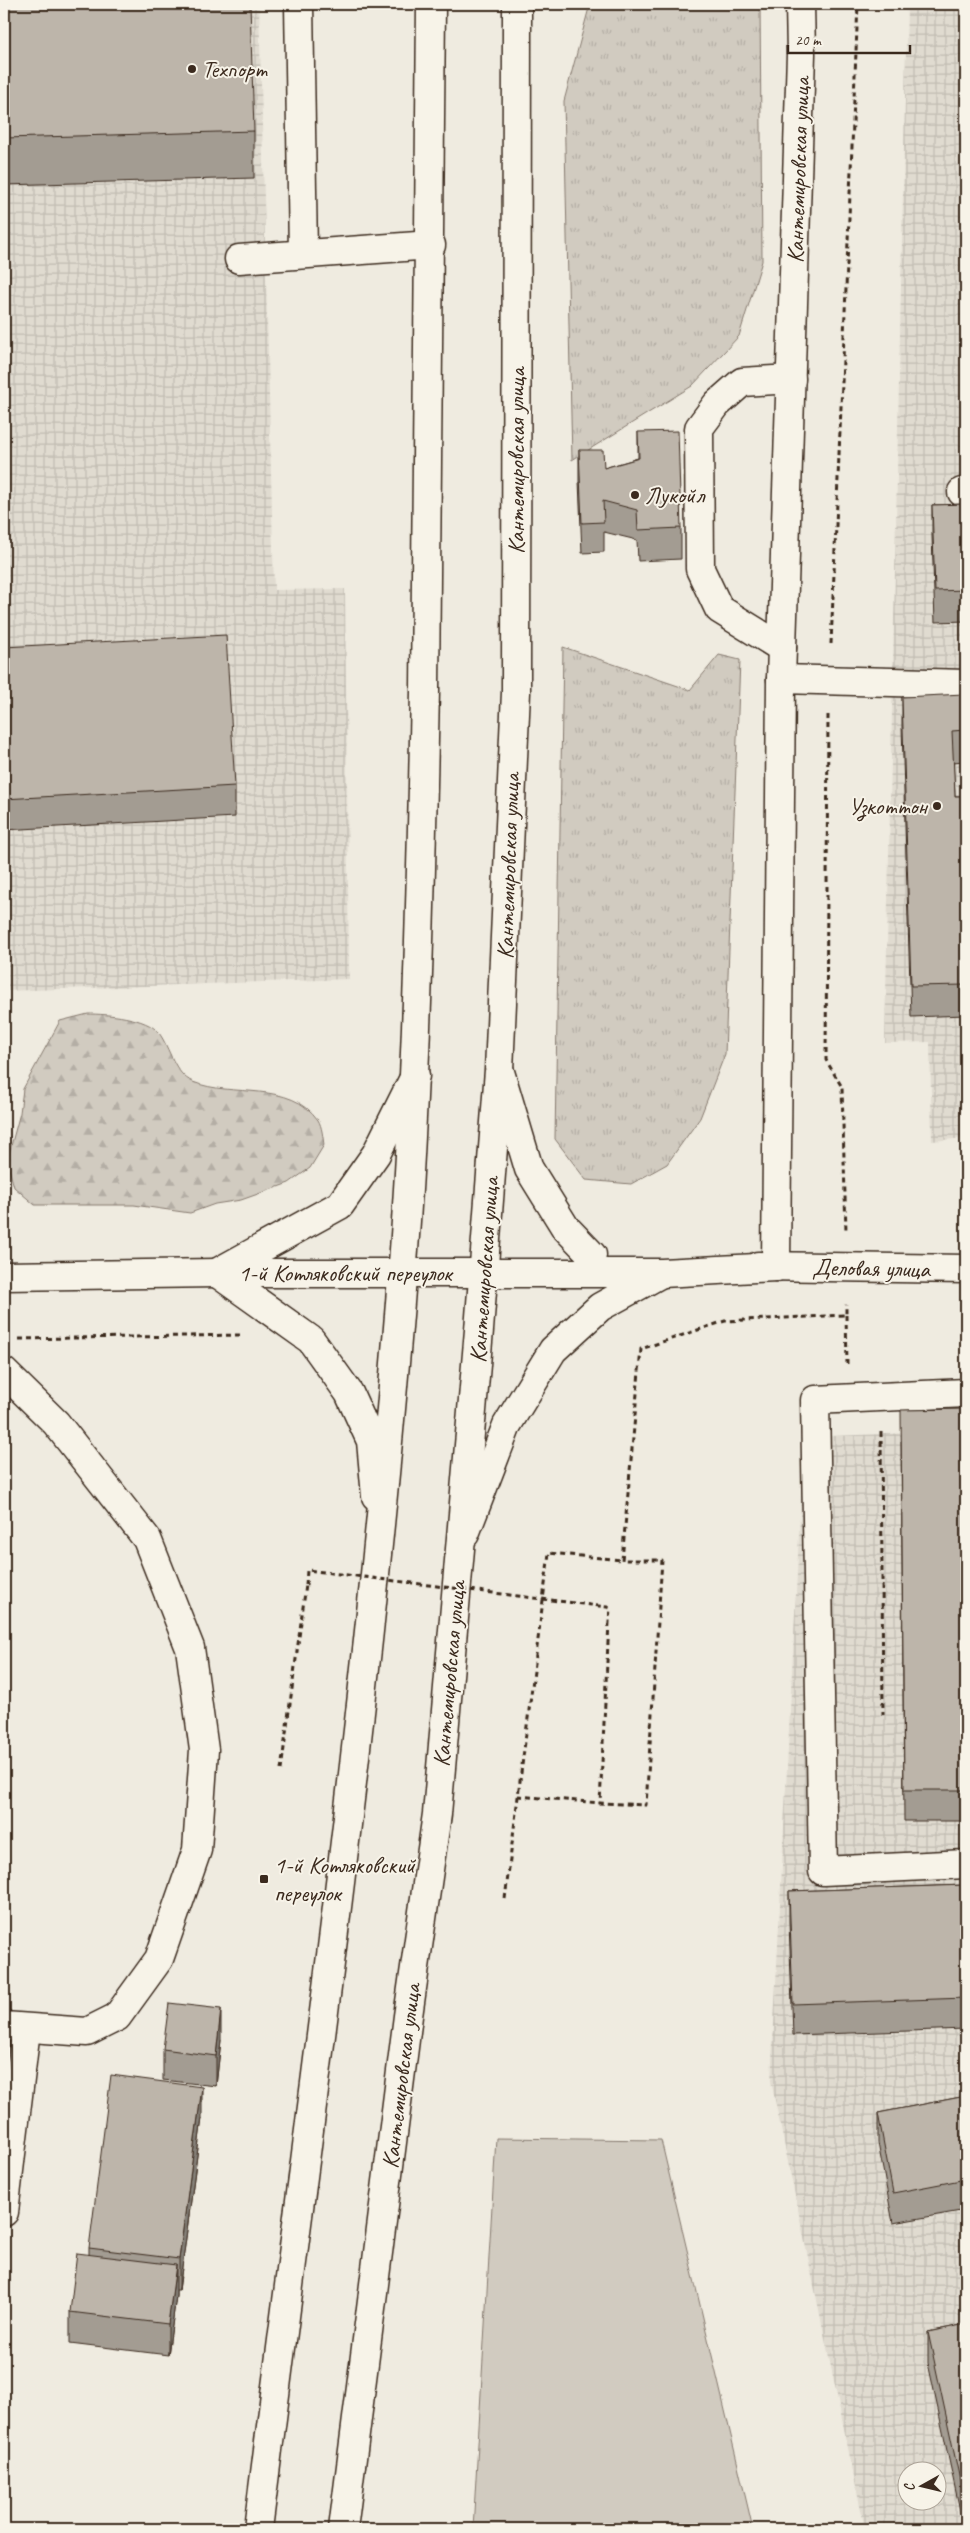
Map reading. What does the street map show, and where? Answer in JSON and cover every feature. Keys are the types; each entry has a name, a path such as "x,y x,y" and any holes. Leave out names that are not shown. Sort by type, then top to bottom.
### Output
{"main road":[{"path":"299,4 303,254"},
{"path":"258,2529 380,1534 402,1273 415,1076 422,880 431,245 431,4"},
{"name":"Кантемировская улица","path":"343,2529 408,2016 437,1814 461,1544 496,1273 499,1070 516,692 518,4"},
{"name":"Кантемировская улица","path":"776,1267 781,679 802,54 800,4"},
{"path":"239,259 431,245"},
{"path":"782,648 719,608 700,569 699,428 717,404 742,382 791,379"},
{"path":"781,679 966,684"},
{"path":"499,1070 529,1169 565,1227 592,1255"},
{"path":"380,1534 371,1441 349,1393 311,1340 217,1273 340,1205 376,1154 415,1076"},
{"path":"496,1273 592,1255 776,1267"},
{"name":"Деловая улица","path":"776,1267 966,1269"},
{"name":"1-й Котляковский переулок","path":"4,1276 217,1273 662,1273 776,1267"},
{"path":"461,1544 507,1425 553,1350 600,1307 662,1273"},
{"path":"4,1372 56,1423 147,1539 190,1648 204,1750 197,1850 159,1959 117,2017 87,2032 15,2027 4,2212"},
{"path":"966,1393 816,1400 823,1871 966,1864"}],"path":[{"path":"847,1398 846,1315 848,1267 842,1087 826,1060 827,743 858,4"},
{"path":"622,1560 641,1348 725,1321 846,1315"},
{"path":"14,1339 248,1335"},
{"path":"881,1396 883,1715"},
{"path":"505,1899 518,1796 549,1553 622,1560 662,1560 646,1805 518,1796"},
{"path":"281,1770 307,1570 610,1608 600,1802"}],"shaded area":[{"path":"4,4 259,4 274,590 345,589 349,979 4,991"},
{"path":"907,4 966,4 966,1138 932,1141 930,1042 885,1043"},
{"path":"966,1431 966,2529 865,2529 771,2081 804,1437"}],"green space":[{"path":"590,4 760,4 762,261 739,336 692,386 572,460 564,101"},
{"path":"563,647 690,690 719,655 740,660 725,1054 700,1118 667,1164 631,1184 586,1180 555,1139"},
{"path":"88,1014 136,1020 153,1028 163,1039 181,1073 193,1082 208,1087 276,1095 292,1099 306,1108 318,1120 324,1145 310,1168 289,1183 241,1200 215,1204 190,1213 134,1205 35,1205 14,1187 7,1161 20,1113 23,1089 60,1021"},
{"path":"496,2138 661,2140 753,2529 473,2529"}],"building":[{"path":"4,4 250,4 254,131 4,138"},
{"path":"678,431 681,528 638,530 637,510 603,501 604,522 582,523 579,450 603,450 604,468 639,458 638,432"},
{"path":"966,504 966,590 935,591 932,505"},
{"path":"226,635 235,786 4,799 4,647"},
{"path":"964,694 965,730 952,731 955,796 966,796 966,985 911,986 902,697"},
{"path":"966,1409 966,1790 904,1790 901,1410"},
{"path":"966,1885 966,1998 793,2004 789,1891"},
{"path":"169,2003 221,2009 216,2056 163,2049"},
{"path":"111,2075 202,2087 179,2259 89,2248"},
{"path":"966,2096 966,2179 893,2193 878,2113"},
{"path":"77,2253 176,2265 168,2324 70,2312"},
{"path":"966,2324 966,2508 928,2332"}],"place":[{"name":"Техпорт","path":"192,69"},
{"name":"Лукойл","path":"635,495"},
{"name":"Узкоттон","path":"937,806"},
{"name":"1-й Котляковский переулок","path":"264,1879"}]}
